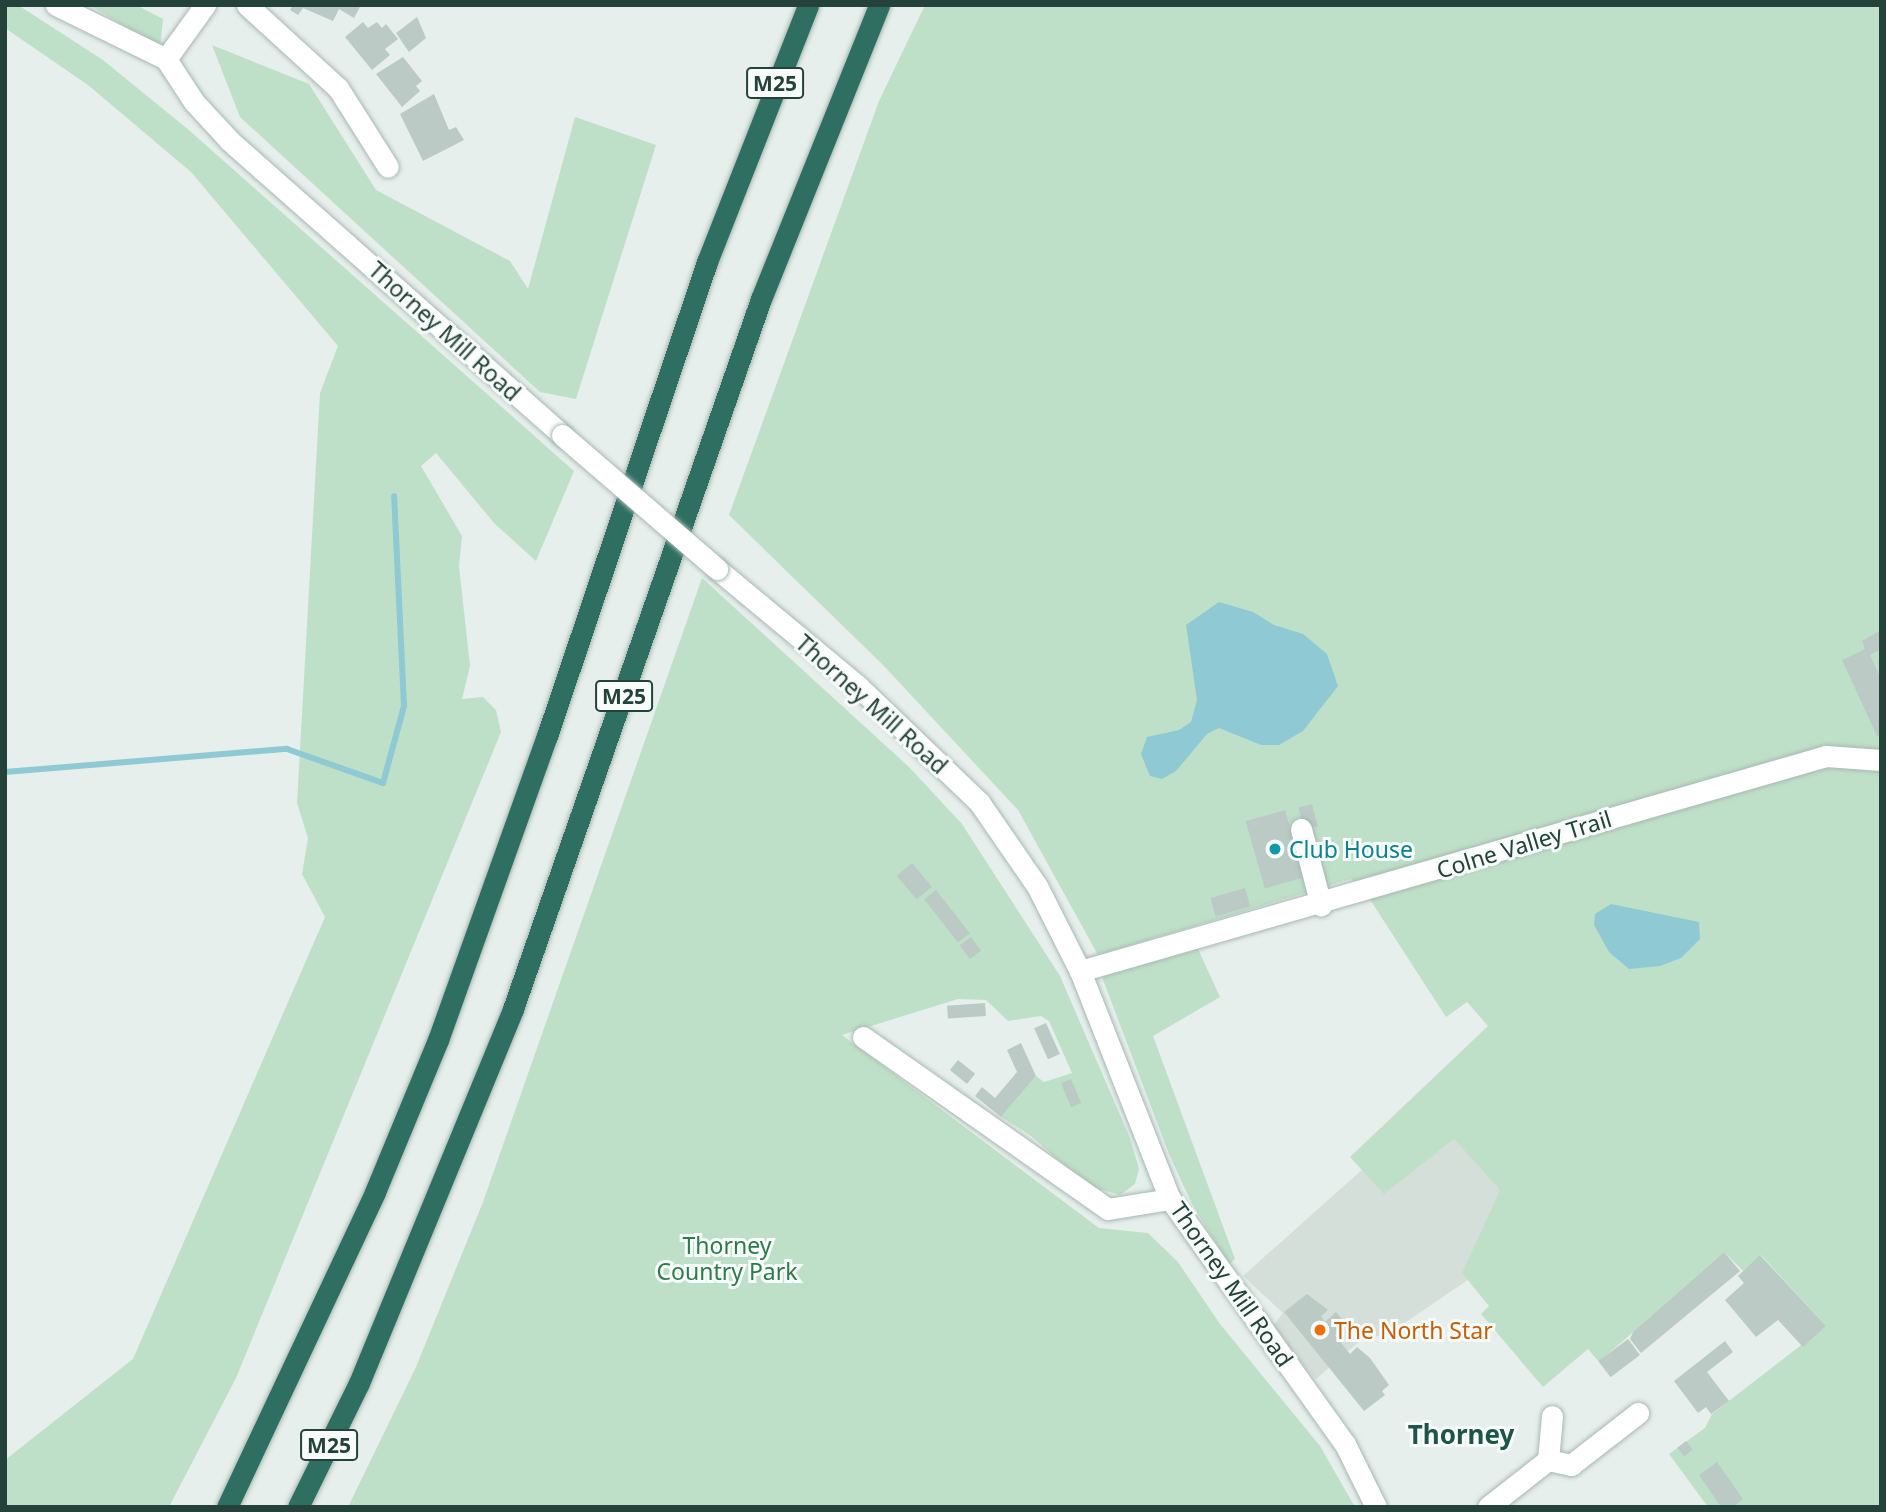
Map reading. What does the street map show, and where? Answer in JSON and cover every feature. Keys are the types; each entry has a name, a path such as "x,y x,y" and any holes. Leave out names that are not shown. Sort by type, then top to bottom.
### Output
{"highway":[{"name":"M25","path":"227,1507 375,1192 446,1019 707,262 808,5"},
{"name":"M25","path":"298,1507 359,1383 513,1009 761,299 879,5"}],"street":[{"path":"56,5 166,59 205,5"},
{"path":"247,5 338,88 388,167"},
{"name":"Thorney Mill Road","path":"166,59 194,102 230,141 562,435 858,686 979,802 1037,886 1084,970 1170,1199 1345,1444 1376,1507"},
{"name":"Colne Valley Trail","path":"1084,970 1321,905 1826,756 1881,760"},
{"path":"1301,829 1321,905"},
{"path":"863,1037 1108,1209 1170,1199"},
{"path":"1548,1460 1571,1465 1638,1413"},
{"path":"1488,1507 1548,1460 1552,1416"}],"shaded area":[{"path":"1496,1050 1541,1100 1475,1275 1393,1331 1359,1342 1316,1379 1271,1328 1283,1313 1243,1276"}],"green space":[{"path":"5,5 18,5 103,60 190,131 574,471 536,561 494,523 436,453 421,466 462,536 459,566 470,666 462,699 483,697 496,710 501,732 236,1378 169,1507 5,1507 5,1460 133,1359 325,917 302,874 308,838 297,803 320,393 338,346 191,172 88,85 5,28"},
{"path":"90,5 136,5 163,19 160,48"},
{"path":"925,5 1881,5 1881,1507 1708,1507 1669,1454 1705,1428 1712,1414 1826,1326 1761,1255 1743,1271 1724,1252 1599,1362 1588,1349 1543,1387 1481,1314 1489,1306 1462,1273 1500,1190 1454,1139 1384,1194 1350,1157 1488,1026 1467,1002 1446,1017 1369,898 1351,879 1098,955 1018,810 883,665 729,515 879,101"},
{"path":"212,45 309,84 376,190 510,261 528,289 575,117 656,145 576,399 540,392 240,117"},
{"name":"Thorney Country Park","path":"702,578 909,767 962,824 1060,976 1130,1138 1139,1169 1135,1184 1120,1195 1088,1186 1031,1136 1001,1117 1036,1076 1044,1082 1072,1073 1049,1021 1041,1016 1008,1021 986,1000 958,999 842,1035 1099,1228 1148,1233 1178,1262 1220,1324 1320,1446 1355,1507 348,1507 416,1367 483,1202"},
{"path":"1198,949 1220,997 1153,1036 1235,1259 1229,1264 1192,1204 1169,1154 1102,977"}],"water":[{"path":"1219,602 1253,612 1274,625 1303,634 1327,654 1338,686 1303,731 1279,745 1261,745 1219,728 1207,734 1176,771 1162,779 1150,776 1141,754 1147,737 1179,730 1191,722 1197,700 1186,625"},
{"path":"1611,904 1699,922 1700,939 1681,958 1660,966 1629,969 1609,952 1594,925 1595,914"}],"building":[{"path":"293,5 361,5 354,18 339,9 333,21 303,8 298,15 290,10"},
{"path":"417,17 426,38 409,52 396,33"},
{"path":"363,22 368,28 377,22 382,28 386,24 398,39 385,49 390,55 372,70 345,37"},
{"path":"403,57 422,81 416,86 420,91 402,107 376,74"},
{"path":"434,94 449,130 456,127 464,140 423,161 400,114"},
{"path":"1881,630 1881,649 1870,655 1881,679 1881,735 1877,736 1842,660 1865,649 1862,641"},
{"path":"1312,804 1318,826 1304,830 1298,808"},
{"name":"Club House","path":"1285,810 1304,877 1265,889 1246,821"},
{"path":"912,863 932,887 917,900 897,876"},
{"path":"1245,888 1250,906 1216,916 1210,898"},
{"path":"936,890 970,933 958,943 924,899"},
{"path":"971,937 981,951 970,959 960,945"},
{"path":"985,1003 986,1016 948,1019 947,1006"},
{"path":"1046,1023 1060,1054 1048,1059 1034,1028"},
{"path":"1021,1043 1036,1076 1001,1117 975,1096 982,1087 995,1098 1017,1072 1007,1050"},
{"path":"958,1060 975,1074 967,1084 950,1070"},
{"path":"1071,1079 1081,1103 1071,1107 1061,1083"},
{"path":"1724,1252 1740,1271 1641,1353 1630,1339 1633,1332"},
{"path":"1760,1255 1826,1326 1803,1347 1778,1320 1756,1337 1725,1300 1744,1283 1738,1276"},
{"path":"1307,1294 1328,1310 1321,1316 1325,1322 1336,1312 1347,1325 1335,1335 1350,1354 1357,1347 1370,1358 1389,1385 1382,1391 1385,1395 1364,1411 1284,1312"},
{"path":"1628,1339 1640,1355 1610,1377 1598,1361"},
{"path":"1725,1341 1733,1352 1707,1372 1729,1401 1711,1414 1706,1407 1698,1413 1674,1381"},
{"path":"1686,1441 1693,1450 1684,1456 1677,1448"},
{"path":"1717,1462 1743,1499 1733,1507 1721,1507 1699,1475"}],"waterway":[{"path":"5,772 287,749 383,783 404,706 394,496"}],"place":[{"name":"Club House","path":"1275,849"},
{"name":"The North Star","path":"1320,1330"}],"district":[{"name":"Thorney","path":"1461,1435"}]}
